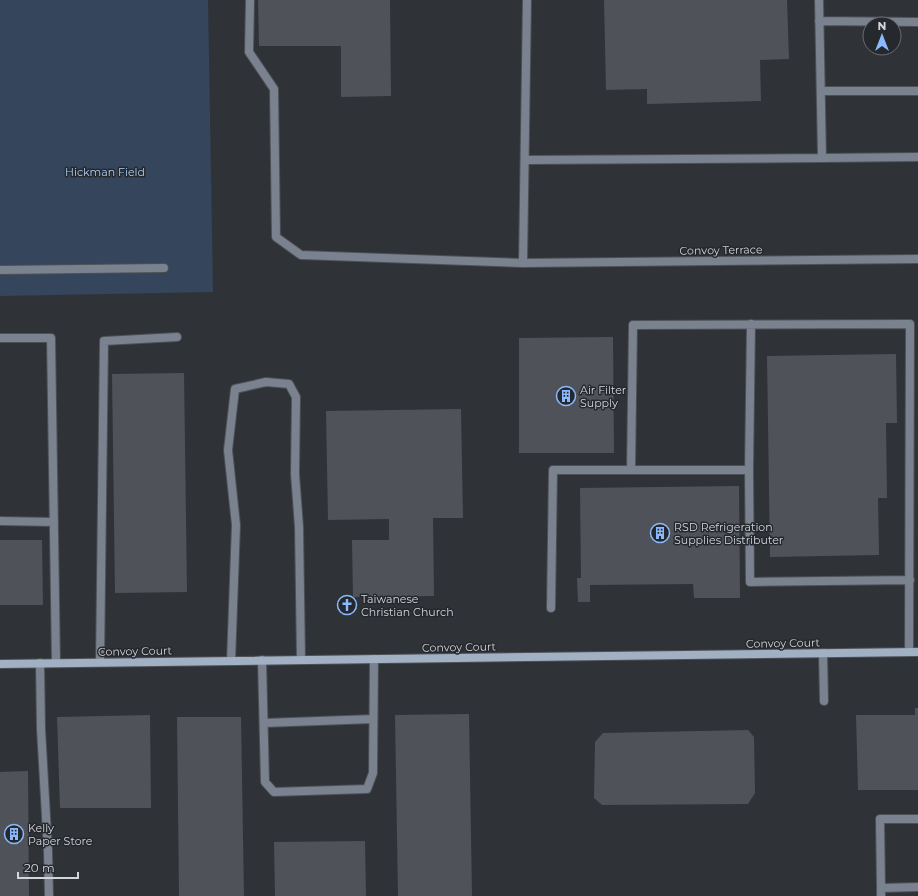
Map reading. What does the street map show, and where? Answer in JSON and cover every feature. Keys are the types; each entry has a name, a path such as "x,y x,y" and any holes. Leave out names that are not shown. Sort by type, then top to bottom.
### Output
{"street":[{"name":"Convoy Court","path":"0,664 914,652"}],"lane":[{"name":"Convoy Terrace","path":"250,0 249,52 274,90 276,237 301,255 523,263 918,259"},
{"path":"523,263 527,0"},
{"path":"819,0 822,158"},
{"path":"820,21 918,22"},
{"path":"821,91 918,90"},
{"path":"525,160 918,157"},
{"path":"0,270 164,268"},
{"path":"751,324 749,470 750,582 910,580"},
{"path":"630,470 633,325 910,324 910,580 914,652"},
{"path":"100,662 104,341 177,337"},
{"path":"0,338 51,338 56,663"},
{"path":"231,661 236,525 228,450 235,389 266,382 289,384 296,397 295,474 299,526 301,660"},
{"path":"551,608 553,470 749,470"},
{"path":"0,521 54,522"},
{"path":"823,654 824,701"},
{"path":"262,660 266,782 274,792 366,789 373,774 374,659"},
{"path":"40,663 41,729 49,896"},
{"path":"264,722 374,719"},
{"path":"918,819 880,819 881,892 918,887"}],"green space":[{"name":"Hickman Field","path":"0,0 208,0 213,292 0,296"}],"building":[{"path":"258,0 390,0 391,96 341,97 341,46 259,46"},
{"path":"604,0 787,0 789,59 760,60 761,101 647,104 647,89 606,90"},
{"name":"Air Filter Supply","path":"613,337 614,453 519,453 519,338"},
{"path":"896,354 897,423 886,423 887,498 878,498 879,555 770,557 767,356"},
{"path":"184,373 187,592 115,593 112,374"},
{"path":"461,409 463,518 433,518 434,596 353,597 352,540 389,540 389,519 328,520 326,411"},
{"name":"RSD Refrigeration Supplies Distributer","path":"739,486 740,598 694,598 693,584 590,585 590,602 578,602 577,578 581,578 580,488"},
{"path":"0,540 42,540 43,605 0,605"},
{"path":"915,708 918,708 918,790 858,790 856,715 915,715"},
{"path":"469,714 472,896 398,896 395,715"},
{"path":"150,715 151,808 60,808 57,717"},
{"path":"177,717 241,717 244,896 179,896"},
{"path":"748,730 754,737 755,793 748,804 602,805 594,798 595,742 603,733"},
{"name":"Kelly Paper Store","path":"28,771 29,896 0,896 0,772"},
{"path":"365,841 366,896 275,896 274,842"}],"place":[{"name":"Air Filter Supply","path":"566,396"},
{"name":"RSD Refrigeration Supplies Distributer","path":"660,533"},
{"name":"Taiwanese Christian Church","path":"347,605"},
{"name":"Kelly Paper Store","path":"14,834"}]}
